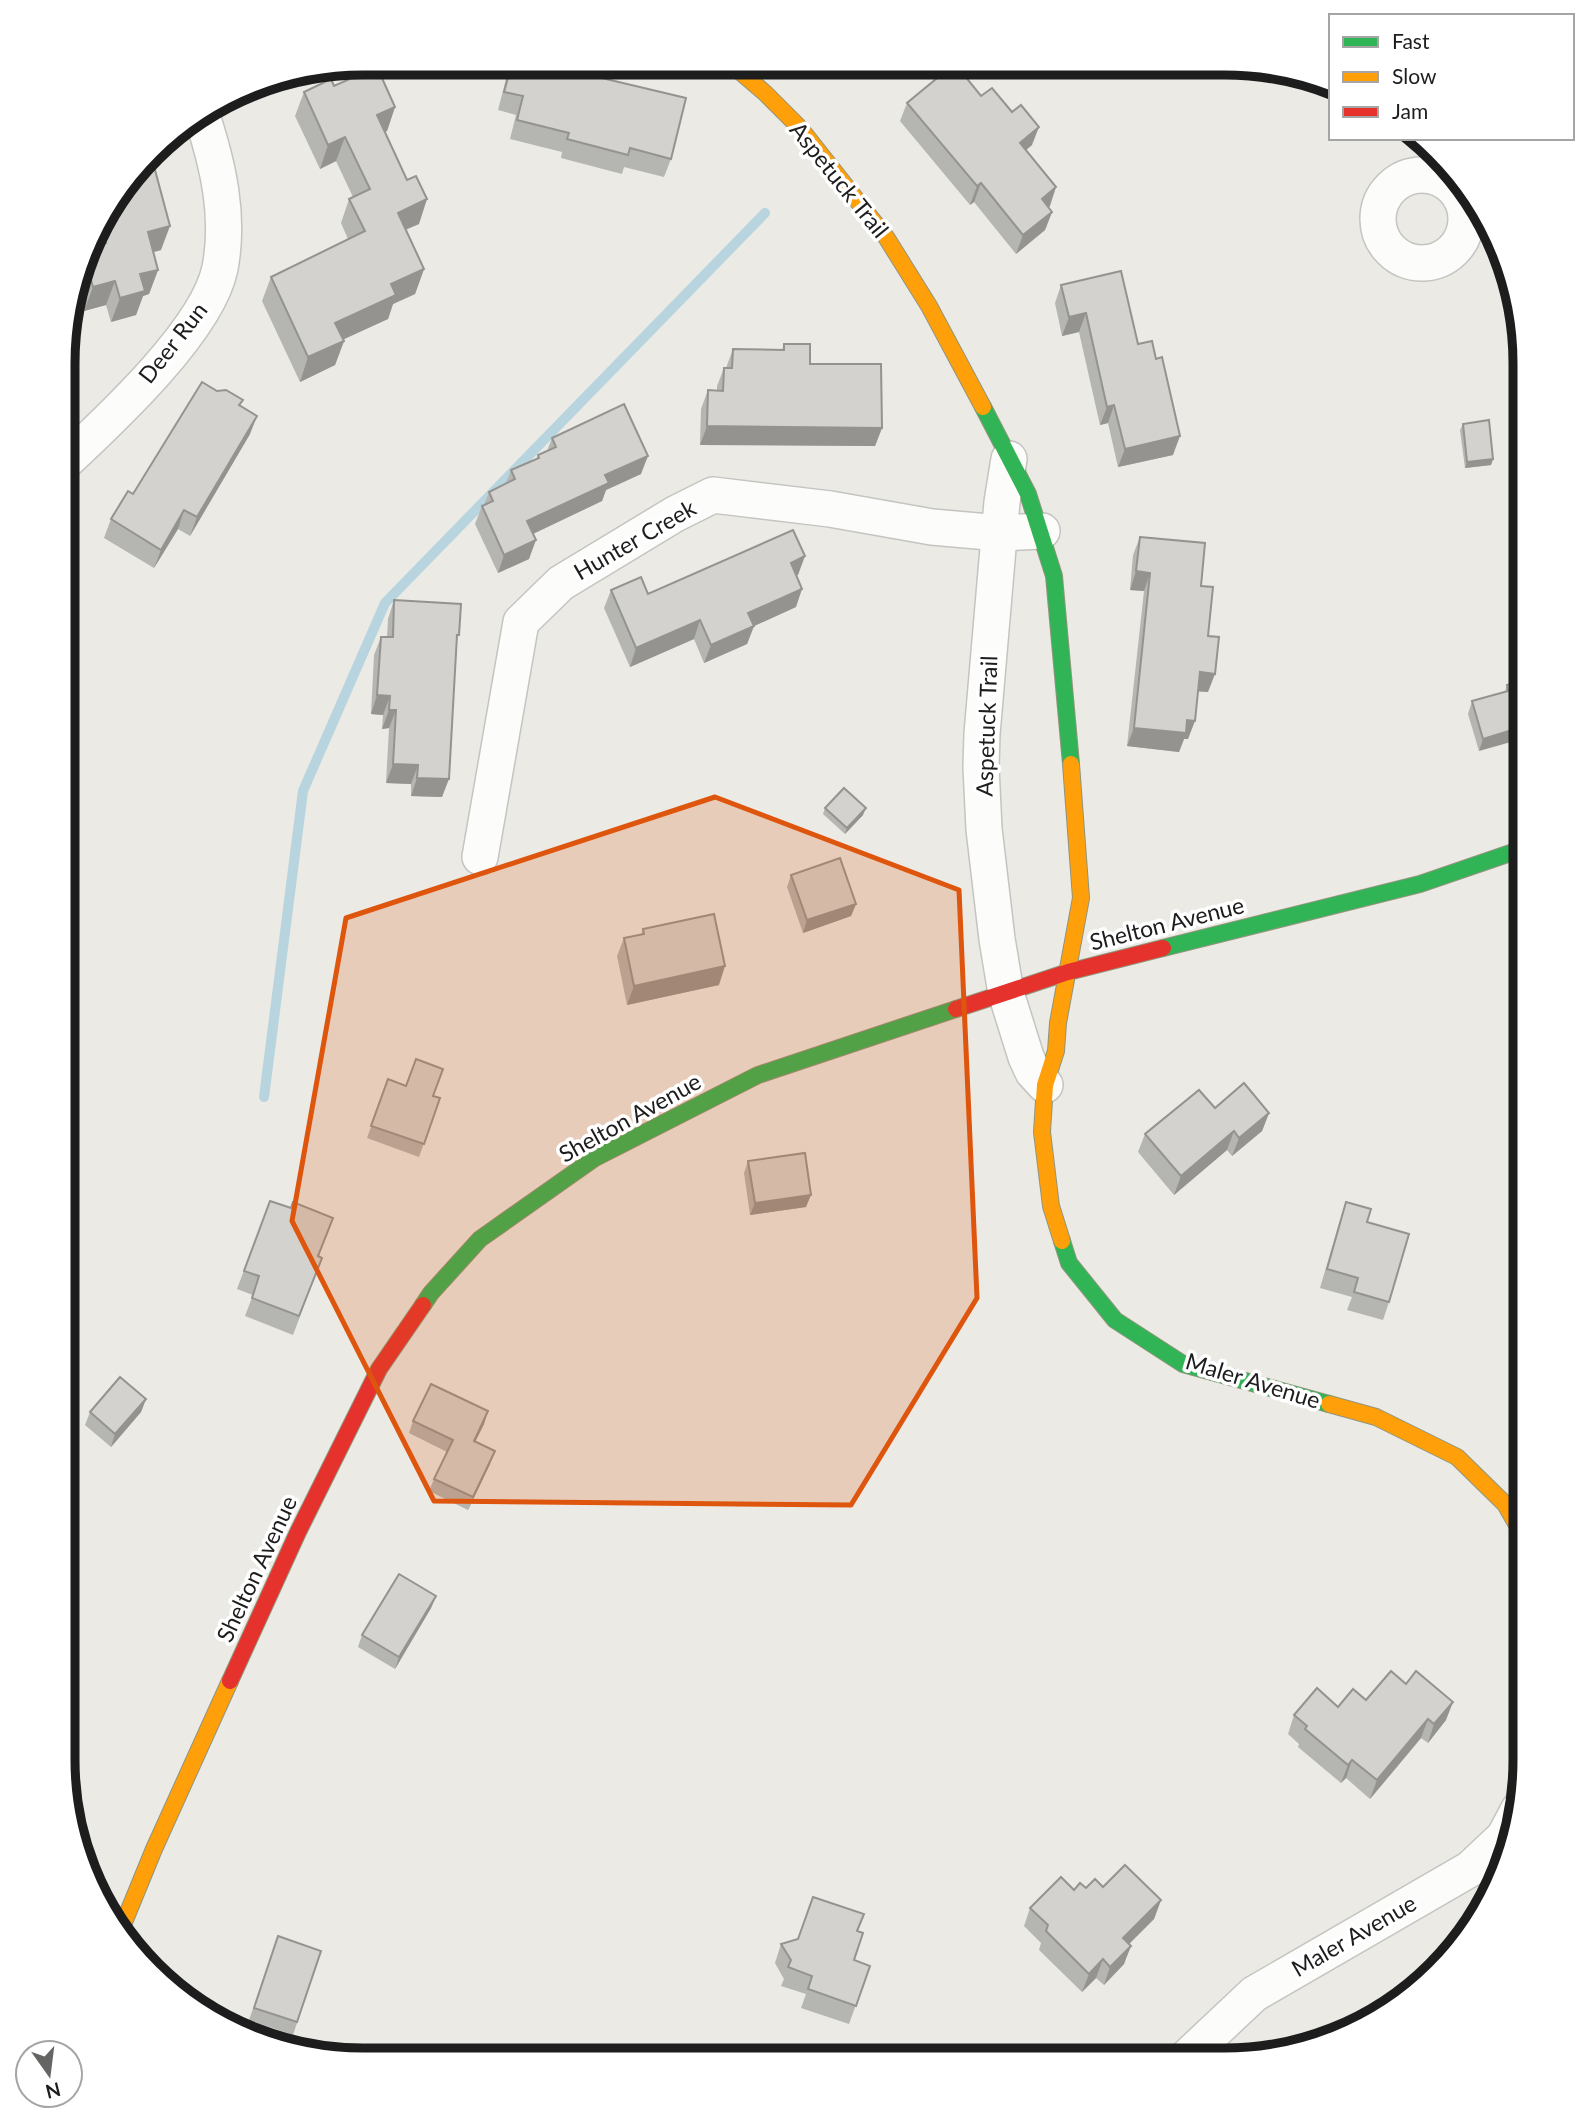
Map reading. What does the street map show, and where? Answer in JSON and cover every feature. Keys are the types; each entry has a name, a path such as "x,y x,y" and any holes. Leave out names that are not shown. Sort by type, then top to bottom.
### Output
{"main road":[{"name":"Aspetuck Trail","path":"744,75 800,128 886,237 929,306 985,410 1028,494 1042,531 1054,576 1081,898 1068,972"},
{"name":"Shelton Avenue","path":"125,1921 251,1634 379,1369 431,1293 480,1239 596,1158 758,1076 1068,972 1420,884 1513,852"},
{"name":"Maler Avenue","path":"1068,972 1058,1023 1056,1051 1045,1085 1042,1132 1051,1206 1069,1263 1115,1320 1183,1364 1376,1417 1457,1457 1505,1504 1513,1518"}],"street":[{"name":"Deer Run","path":"75,452 110,420 171,353 209,297 220,270 223,243 222,190 204,123"},
{"name":"Aspetuck Trail","path":"1006,993 988,866 981,766 1000,533 1009,459"},
{"name":"Hunter Creek","path":"480,857 521,622 561,583 675,514 713,495 830,509 932,527 1000,533 1042,531"},
{"path":"1006,993 1026,1057 1033,1072 1045,1085"},
{"name":"Maler Avenue","path":"1197,2048 1254,1994 1470,1869 1501,1841"}],"highlighted area":[{"path":"715,797 959,890 977,1298 851,1505 434,1501 292,1221 346,918"}],"building":[{"path":"358,75 381,75 395,107 377,115 407,180 416,176 427,199 398,213 424,269 391,284 396,295 335,323 344,341 308,357 271,277 365,231 349,199 370,189 345,137 328,145 304,92 331,79 334,86"},
{"path":"509,75 589,75 686,98 671,159 630,148 628,155 567,139 569,133 517,120 523,96 504,92"},
{"path":"941,75 964,75 981,96 992,88 1012,112 1021,105 1039,127 1020,143 1056,187 1042,199 1052,212 1023,235 981,183 977,186 907,103"},
{"path":"154,165 170,226 148,232 158,270 140,274 145,291 120,298 115,281 93,287 90,274 101,244 106,243 104,237 114,219"},
{"path":"1121,271 1138,344 1152,341 1156,359 1162,357 1180,436 1125,449 1114,405 1107,407 1086,313 1069,317 1061,285"},
{"path":"784,344 810,344 810,364 881,364 882,428 707,426 708,390 723,391 724,368 732,368 733,349 784,350"},
{"path":"202,382 217,391 226,390 243,400 239,405 257,416 197,517 184,510 161,550 111,519 128,491 133,494"},
{"path":"624,404 648,456 605,475 609,483 527,521 536,540 504,555 482,506 493,501 489,492 515,479 511,470 556,447 552,438"},
{"path":"1489,420 1493,459 1467,462 1463,424"},
{"path":"793,530 805,556 791,563 802,589 748,613 754,626 711,645 700,620 636,648 611,590 641,577 648,594"},
{"path":"1140,537 1205,543 1201,586 1213,587 1208,636 1219,637 1215,674 1200,672 1195,721 1187,720 1186,733 1134,728 1150,573 1136,571"},
{"path":"394,600 461,604 449,779 417,778 418,765 393,764 396,710 389,710 390,696 377,695 381,637 393,637"},
{"path":"1513,683 1513,730 1483,739 1472,701 1508,691 1507,685"},
{"path":"844,788 866,808 847,828 825,808"},
{"path":"840,858 856,904 807,920 791,875"},
{"path":"714,914 725,966 634,986 624,938 644,934 643,929"},
{"path":"416,1059 443,1069 433,1096 440,1098 424,1144 371,1126 388,1079 406,1086"},
{"path":"1244,1083 1269,1113 1239,1138 1234,1131 1181,1176 1145,1134 1199,1090 1215,1108"},
{"path":"805,1153 811,1195 755,1203 748,1161"},
{"path":"270,1201 291,1208 293,1202 333,1218 318,1256 322,1258 299,1316 252,1298 259,1276 244,1271"},
{"path":"1346,1202 1371,1209 1367,1222 1409,1234 1389,1302 1354,1292 1358,1278 1327,1269"},
{"path":"120,1377 146,1399 115,1434 90,1412"},
{"path":"431,1384 488,1411 474,1441 495,1451 473,1497 434,1479 453,1440 413,1421"},
{"path":"399,1574 436,1596 399,1657 362,1635"},
{"path":"1391,1671 1406,1684 1416,1671 1453,1702 1434,1724 1428,1719 1377,1780 1352,1760 1348,1765 1305,1729 1307,1726 1294,1715 1317,1688 1338,1707 1353,1689 1366,1700"},
{"path":"1125,1865 1161,1900 1123,1938 1131,1946 1110,1967 1103,1959 1089,1974 1046,1931 1048,1925 1030,1908 1061,1877 1074,1890 1080,1883 1086,1888 1095,1879 1103,1887"},
{"path":"813,1897 864,1914 857,1931 863,1933 854,1960 870,1966 856,2006 808,1989 812,1976 788,1967 791,1960 781,1944 798,1939"},
{"path":"278,1936 321,1951 297,2022 254,2008"}],"waterway":[{"path":"264,1097 303,791 385,603 765,213"}],"traffic: fast":[{"path":"983,407 1028,494 1054,576 1071,764"},
{"path":"1163,948 1420,884 1513,852"},
{"path":"423,1305 480,1239 595,1158 758,1075 956,1009"},
{"path":"1062,1241 1069,1263 1115,1320 1183,1364 1329,1404"}],"traffic: slow":[{"path":"744,75 800,128 886,237 929,306 983,407"},
{"path":"1062,1241 1051,1206 1042,1132 1045,1085 1056,1051 1058,1023 1081,898 1071,764"},
{"path":"1329,1404 1376,1417 1457,1457 1505,1504 1513,1518"},
{"path":"125,1921 230,1681"}],"traffic: jam":[{"path":"956,1009 1068,972 1163,948"},
{"path":"230,1681 298,1532 379,1369 423,1305"}]}
